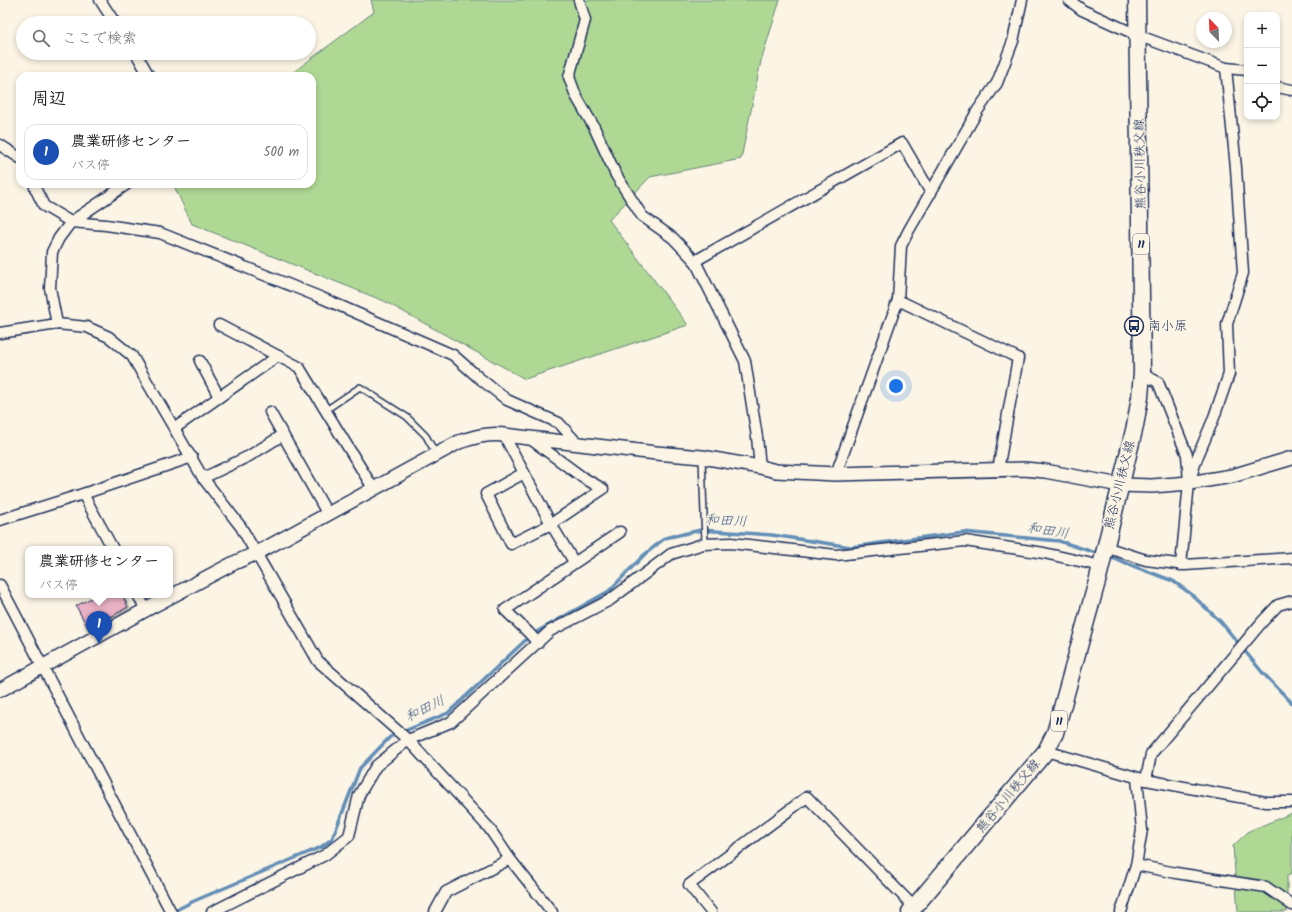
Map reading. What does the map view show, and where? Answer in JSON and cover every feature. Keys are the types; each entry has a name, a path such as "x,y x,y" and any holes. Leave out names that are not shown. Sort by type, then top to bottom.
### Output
{"main road":[{"name":"熊谷小川秩父線","path":"912,910 1046,751 1055,733 1101,566 1136,418 1142,374 1137,0"}],"street":[{"path":"100,0 110,16"},
{"path":"579,0 586,20 569,77 576,96 594,127 616,175 642,216 673,238 696,261 745,361 757,437 760,467"},
{"path":"836,474 898,300 901,246 978,110 997,83 1013,41 1022,0"},
{"path":"1069,0 1082,10 1138,35 1226,68 1244,70"},
{"path":"140,60 148,72"},
{"path":"1189,483 1229,374 1227,324 1243,273 1236,168 1226,68"},
{"path":"1280,88 1292,90"},
{"path":"696,261 902,143 931,193"},
{"path":"0,145 16,155"},
{"path":"35,188 44,206 71,222 106,225 160,233 322,298 453,355 507,400 559,423 577,443"},
{"path":"57,324 50,288 52,252 59,238 71,222 122,188"},
{"path":"898,300 1018,358 998,470"},
{"path":"0,333 57,324 87,327 109,337 132,356 203,478 241,527 257,553 318,660 408,740 489,828 510,859 552,912"},
{"path":"219,325 299,367 373,488"},
{"path":"175,428 278,356"},
{"path":"200,362 219,397"},
{"path":"1142,374 1158,382 1187,455 1189,483 1181,565"},
{"path":"270,412 328,513"},
{"path":"173,596 234,563 257,553 436,454 474,436 493,434 504,435 702,457 776,471 836,474 1024,469 1045,471 1120,485 1152,486 1189,483 1232,476 1292,458"},
{"path":"203,478 249,456 283,435"},
{"path":"504,435 551,524 574,562"},
{"path":"524,473 486,494 511,544 551,524 603,489 582,477 529,438"},
{"path":"0,520 192,457"},
{"path":"83,494 111,546"},
{"path":"538,643 505,610 620,532"},
{"path":"212,912 325,855 349,836 358,795 376,766 408,740 451,722 550,631 610,600 671,554 705,543 731,543 836,556 965,540 1044,553 1101,566"},
{"path":"1105,547 1146,560 1181,565 1292,558"},
{"path":"0,585 171,912"},
{"path":"140,598 146,610"},
{"path":"0,690 168,598"},
{"path":"1121,912 1136,865 1142,830 1142,779 1152,754 1262,622 1278,605 1292,601"},
{"path":"1046,751 1142,779 1266,802 1292,802"},
{"path":"711,912 689,885 807,797 912,910"},
{"path":"435,912 446,892 510,859"},
{"path":"1136,865 1176,873 1266,887 1292,905"}],"lane":[{"path":"326,410 360,387 407,417 426,436 436,454"},
{"path":"702,457 705,543"}],"green space":[{"path":"371,0 780,0 761,61 741,159 650,177 609,220 688,325 525,379 384,301 192,224 175,188 316,188 316,72 293,72 310,60 316,60 316,55 374,12"},
{"path":"1292,813 1292,873 1287,875 1287,912 1238,912 1233,846 1249,831"}],"building":[{"path":"91,598 124,598 128,607 107,619 109,622 90,632 76,606"}],"waterway":[{"name":"和田川","path":"172,912 194,901 321,847 332,839 360,768 390,737 448,713 531,635 609,591 644,555 665,538 701,530 772,535 851,547 963,532 1059,541 1099,554"},
{"name":"和田川","path":"1107,556 1173,581 1191,594 1221,622 1262,672 1292,703"}],"place":[{"name":"南小原","path":"1134,326"},
{"name":"農業研修センター","path":"99,644"}]}
